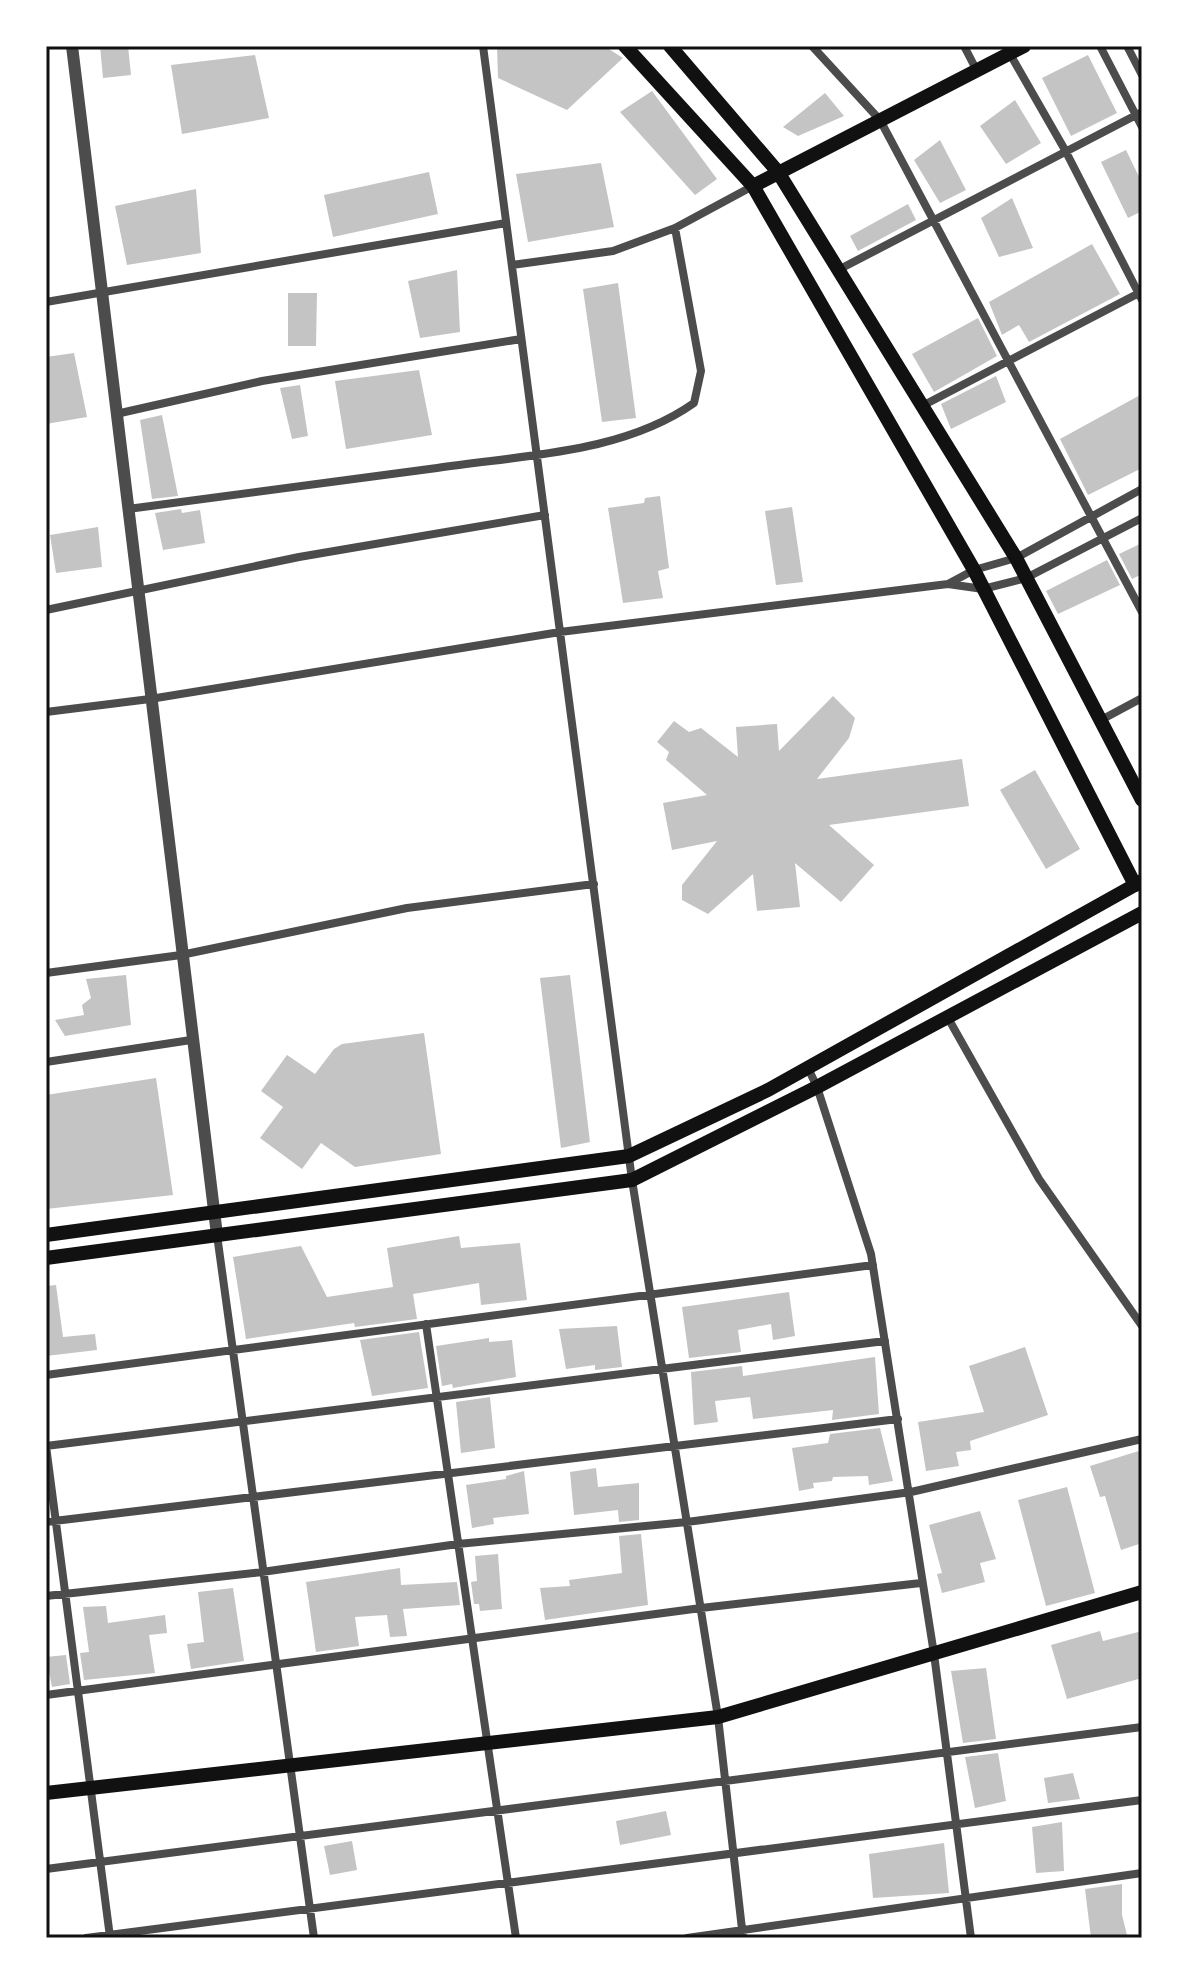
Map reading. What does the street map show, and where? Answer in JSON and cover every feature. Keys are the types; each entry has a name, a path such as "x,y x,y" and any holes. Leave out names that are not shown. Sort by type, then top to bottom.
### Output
{"main road":[{"path":"46,1235 629,1156 808,1068 1140,888 974,570 753,186 625,46"},
{"path":"670,46 778,172 1016,558 1142,800"},
{"path":"753,186 1024,46"},
{"path":"46,1258 632,1180 817,1087 1142,913"},
{"path":"46,1793 718,1717 1142,1592"}],"street":[{"path":"72,46 191,1040 251,1497 314,1938"},
{"path":"483,46 632,1180 718,1717 743,1935"},
{"path":"812,46 880,120 1142,612"},
{"path":"964,46 977,71"},
{"path":"1100,46 1139,113 1142,127"},
{"path":"1127,46 1142,75"},
{"path":"922,406 1008,359 1141,295 1065,150 1010,54"},
{"path":"838,270 1139,113"},
{"path":"512,265 613,251 675,228 753,186"},
{"path":"46,302 506,223"},
{"path":"128,509 537,453 616,440 666,423 694,403 701,371 675,228"},
{"path":"116,414 262,381 521,339"},
{"path":"948,584 974,570 1016,558 1142,489"},
{"path":"46,610 299,557 545,515"},
{"path":"46,712 150,699 560,632 948,584 983,589 1026,578 1142,518"},
{"path":"1101,720 1142,698"},
{"path":"46,973 181,955 407,908 594,884"},
{"path":"948,1018 1039,1179 1142,1326"},
{"path":"46,1062 191,1040"},
{"path":"808,1068 817,1087 873,1265 911,1492 971,1938"},
{"path":"46,1375 873,1265"},
{"path":"426,1324 516,1938"},
{"path":"110,1937 65,1593 51,1521 46,1446 885,1341"},
{"path":"51,1521 898,1419"},
{"path":"46,1596 262,1572 458,1544 687,1522 911,1492 1142,1439"},
{"path":"46,1695 701,1608 921,1583"},
{"path":"46,1869 1142,1727"},
{"path":"86,1938 955,1822 1142,1800"},
{"path":"687,1938 743,1935 966,1897 1142,1873"}],"building":[{"path":"100,46 128,46 131,75 103,78"},
{"path":"497,46 604,46 623,58 567,110 498,78"},
{"path":"255,55 269,118 182,134 171,65"},
{"path":"1088,55 1117,113 1071,136 1042,78"},
{"path":"652,91 717,179 695,195 620,112"},
{"path":"825,93 844,116 798,136 783,127"},
{"path":"1015,100 1041,143 1006,164 980,126"},
{"path":"940,140 966,190 940,203 914,160"},
{"path":"1126,150 1142,183 1142,211 1128,218 1101,162"},
{"path":"601,163 614,227 528,242 516,174"},
{"path":"429,172 438,214 333,237 324,195"},
{"path":"196,189 201,253 127,265 115,206"},
{"path":"1012,198 1033,248 999,257 981,218"},
{"path":"908,204 916,220 858,251 850,236"},
{"path":"1092,244 1120,294 1029,342 1019,325 1002,335 989,302"},
{"path":"457,270 460,332 420,338 408,281"},
{"path":"618,283 636,418 602,422 583,289"},
{"path":"288,293 317,293 316,346 288,346"},
{"path":"978,318 997,356 934,392 912,354"},
{"path":"74,353 87,417 46,424 46,357"},
{"path":"419,370 432,435 346,449 335,381"},
{"path":"996,376 1006,402 951,429 941,404"},
{"path":"300,385 308,436 292,439 280,388"},
{"path":"1142,394 1142,468 1088,495 1060,439"},
{"path":"162,415 178,496 152,499 140,420"},
{"path":"660,496 669,568 658,571 663,598 623,603 608,508 644,503 645,498"},
{"path":"792,507 803,582 776,585 765,511"},
{"path":"181,509 182,513 200,510 205,543 163,550 155,513"},
{"path":"98,527 102,567 56,573 50,535"},
{"path":"1142,543 1142,574 1132,579 1119,554"},
{"path":"1107,560 1120,585 1058,614 1046,591"},
{"path":"833,696 855,718 849,738 817,779 962,759 969,806 829,825 874,865 841,902 795,863 800,907 757,911 753,874 708,914 682,900 682,885 717,841 672,850 663,803 707,795 666,760 669,752 657,742 674,721 689,732 701,728 738,757 736,727 777,724 779,751"},
{"path":"1035,770 1080,849 1046,869 1000,790"},
{"path":"126,975 131,1025 65,1036 55,1020 84,1015 82,1005 91,998 86,979"},
{"path":"570,975 590,1142 561,1148 540,978"},
{"path":"424,1033 441,1154 355,1167 321,1143 302,1169 260,1138 283,1107 261,1091 287,1055 315,1074 334,1049 342,1044"},
{"path":"156,1078 173,1195 46,1209 46,1095"},
{"path":"459,1236 461,1248 520,1243 527,1300 481,1305 479,1283 413,1294 417,1319 355,1327 354,1323 246,1339 233,1257 301,1246 327,1297 393,1287 387,1248"},
{"path":"56,1285 63,1337 95,1334 97,1350 46,1356 46,1286"},
{"path":"789,1292 795,1336 773,1340 771,1324 738,1330 741,1352 689,1358 682,1307"},
{"path":"617,1326 622,1367 595,1370 595,1365 566,1369 559,1329"},
{"path":"419,1332 428,1388 372,1396 360,1340"},
{"path":"489,1338 489,1342 512,1340 516,1377 453,1388 452,1384 442,1386 436,1346"},
{"path":"1025,1347 1048,1415 970,1441 971,1450 956,1452 959,1466 926,1471 918,1422 984,1412 969,1366"},
{"path":"875,1357 879,1414 832,1420 833,1410 753,1419 750,1397 715,1401 718,1422 694,1425 691,1372 742,1366 743,1376"},
{"path":"490,1397 495,1448 461,1453 456,1402"},
{"path":"880,1428 893,1481 869,1485 868,1476 833,1477 832,1481 813,1483 814,1488 799,1491 792,1448 828,1443 830,1434"},
{"path":"1142,1450 1142,1543 1121,1550 1105,1496 1100,1497 1090,1466"},
{"path":"596,1468 598,1487 639,1483 639,1520 619,1522 618,1510 574,1515 570,1472"},
{"path":"524,1471 529,1514 493,1518 494,1524 472,1528 466,1485 506,1479 506,1476"},
{"path":"1067,1487 1095,1593 1046,1606 1018,1500"},
{"path":"980,1511 996,1559 980,1563 985,1582 942,1593 937,1574 942,1573 929,1525"},
{"path":"641,1534 648,1605 545,1620 540,1588 570,1586 569,1580 622,1573 619,1536"},
{"path":"498,1554 502,1609 480,1611 479,1604 474,1604 471,1582 477,1581 475,1556"},
{"path":"400,1568 401,1585 457,1582 460,1605 403,1609 407,1636 390,1637 387,1615 355,1617 359,1646 316,1652 306,1582"},
{"path":"233,1588 244,1661 191,1669 187,1644 204,1642 198,1592"},
{"path":"106,1606 108,1623 165,1615 167,1633 149,1635 155,1673 84,1680 80,1653 89,1652 83,1607"},
{"path":"1100,1631 1103,1641 1142,1631 1142,1678 1067,1699 1051,1645"},
{"path":"66,1655 70,1684 52,1687 46,1657"},
{"path":"986,1668 996,1739 963,1743 951,1671"},
{"path":"998,1753 1006,1801 975,1808 965,1757"},
{"path":"1073,1773 1080,1799 1048,1803 1044,1778"},
{"path":"666,1811 671,1835 620,1845 616,1821"},
{"path":"1062,1822 1064,1871 1036,1873 1032,1827"},
{"path":"352,1841 357,1870 330,1875 324,1846"},
{"path":"944,1843 949,1893 873,1898 869,1854"},
{"path":"1122,1884 1122,1915 1127,1935 1091,1938 1085,1889"}]}
